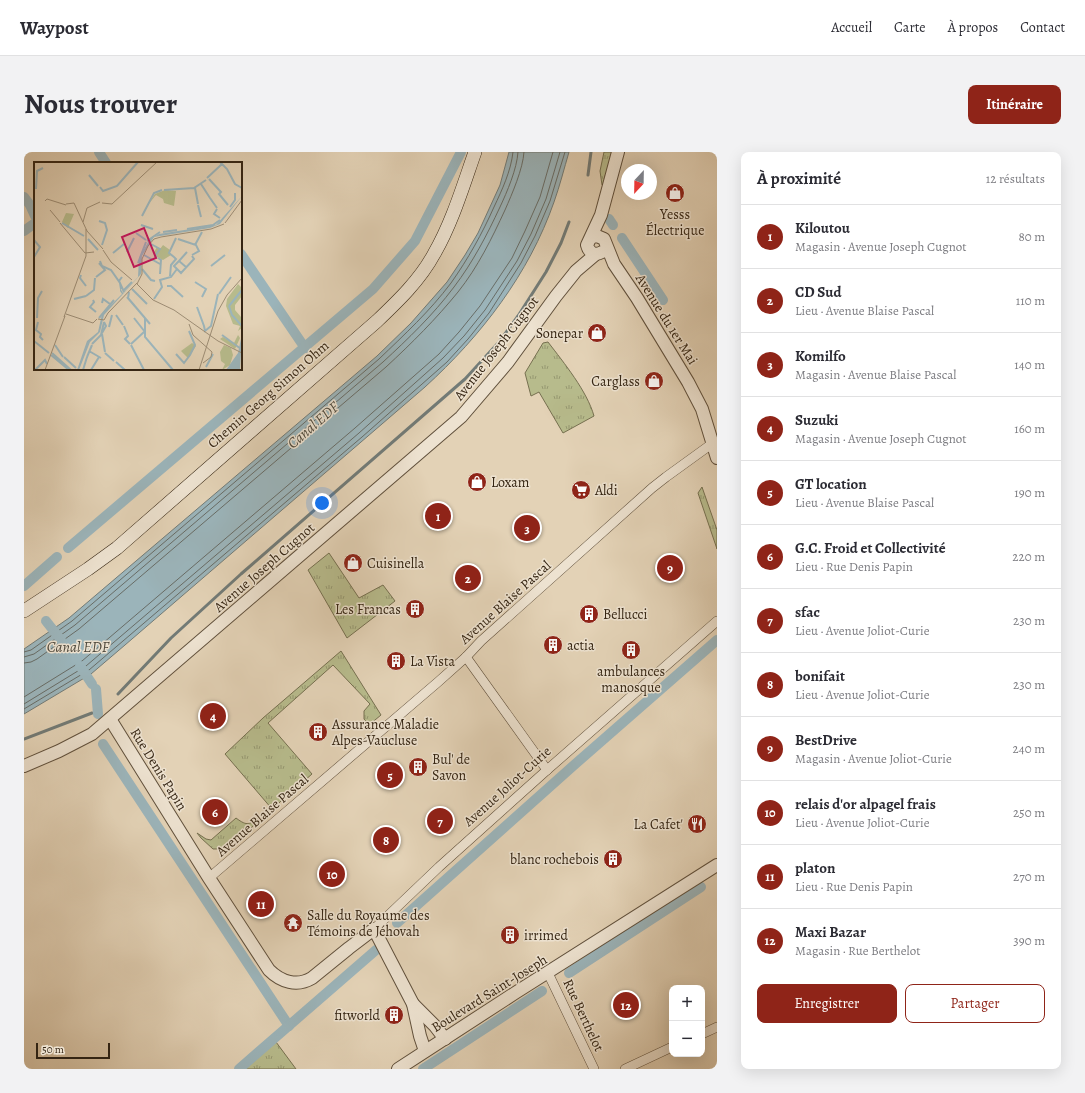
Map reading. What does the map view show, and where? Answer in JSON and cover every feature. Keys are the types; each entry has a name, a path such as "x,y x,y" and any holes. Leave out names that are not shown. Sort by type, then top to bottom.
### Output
{"main road":[{"name":"Chemin Georg Simon Ohm","path":"24,611 117,548 377,321 406,293 427,266 440,244 475,152"}],"street":[{"path":"597,246 600,215 618,152"},
{"name":"Avenue du 1er Mai","path":"597,246 614,264 637,298 688,382 702,409 717,458"},
{"name":"Avenue Joseph Cugnot","path":"24,766 59,751 90,735 461,417 508,362 552,301 597,246"},
{"name":"Avenue Blaise Pascal","path":"209,878 466,657 481,641 652,488 713,443"},
{"name":"Avenue Joliot-Curie","path":"297,983 305,982 312,978 374,929 439,867 547,770 717,621"},
{"path":"466,657 547,770"},
{"name":"Rue Denis Papin","path":"110,719 209,878 269,970 281,980 297,983"},
{"name":"Boulevard Saint-Joseph","path":"398,1069 717,865"},
{"path":"374,929 414,1004 436,1026 445,1039"},
{"name":"Rue Berthelot","path":"548,973 594,1069"},
{"path":"414,1004 420,1036 425,1051"},
{"path":"705,1033 717,1027"},
{"path":"625,1069 669,1048"}],"green space":[{"path":"604,152 613,152 604,186 602,185 600,171"},
{"path":"548,342 581,387 594,416 563,433 539,392 531,396 525,373 543,343"},
{"path":"702,487 717,530 717,549 698,493"},
{"path":"329,553 359,598 383,585 395,601 347,638 308,570"},
{"path":"341,651 381,715 369,725 364,719 364,711 370,704 333,665 268,723 312,774 272,809 225,754 263,718"},
{"path":"260,817 240,838 223,848 213,849 197,833 206,839 211,840 236,818 243,823 248,824"},
{"path":"276,1042 296,1069 245,1069"}],"water":[{"name":"Canal EDF","path":"509,152 569,152 544,229 517,279 484,325 446,367 425,387 91,674 24,714 24,649 69,618 377,356 411,323 447,282 478,233 500,185"}],"waterway":[{"path":"99,152 105,162"},
{"path":"68,548 373,289 415,241 461,152"},
{"path":"588,175 591,152"},
{"path":"24,197 34,214"},
{"path":"609,219 613,225"},
{"path":"118,694 171,638 241,574 465,379 499,342 518,316 546,272 561,243 569,222"},
{"path":"24,231 34,224"},
{"path":"622,238 663,300"},
{"path":"242,255 305,348"},
{"path":"24,586 57,557"},
{"path":"46,621 61,640"},
{"path":"397,923 717,640"},
{"path":"80,666 92,684"},
{"path":"96,689 98,714"},
{"path":"24,739 92,713"},
{"path":"103,744 289,1026"},
{"path":"569,973 701,887"},
{"path":"239,1069 376,950"},
{"path":"423,1069 542,991"}],"place":[{"name":"Yesss Électrique","path":"675,193"},
{"name":"Sonepar","path":"597,333"},
{"name":"Carglass","path":"654,381"},
{"name":"Loxam","path":"477,482"},
{"name":"Aldi","path":"581,490"},
{"name":"Kiloutou","path":"438,516"},
{"name":"Komilfo","path":"527,528"},
{"name":"Cuisinella","path":"353,563"},
{"name":"BestDrive","path":"670,568"},
{"name":"CD Sud","path":"468,578"},
{"name":"Les Francas","path":"415,609"},
{"name":"Bellucci","path":"589,614"},
{"name":"actia","path":"553,645"},
{"name":"ambulances manosque","path":"631,650"},
{"name":"La Vista","path":"396,661"},
{"name":"Suzuki","path":"213,716"},
{"name":"Assurance Maladie Alpes-Vaucluse","path":"318,732"},
{"name":"Bul' de Savon","path":"418,767"},
{"name":"GT location","path":"390,775"},
{"name":"G.C. Froid et Collectivité","path":"215,812"},
{"name":"sfac","path":"440,821"},
{"name":"La Cafet'","path":"697,824"},
{"name":"bonifait","path":"386,840"},
{"name":"blanc rochebois","path":"613,859"},
{"name":"relais d'or alpagel frais","path":"332,874"},
{"name":"platon","path":"261,904"},
{"name":"Salle du Royaume des Témoins de Jéhovah","path":"293,923"},
{"name":"irrimed","path":"510,935"},
{"name":"Maxi Bazar","path":"626,1005"},
{"name":"fitworld","path":"394,1015"}]}
